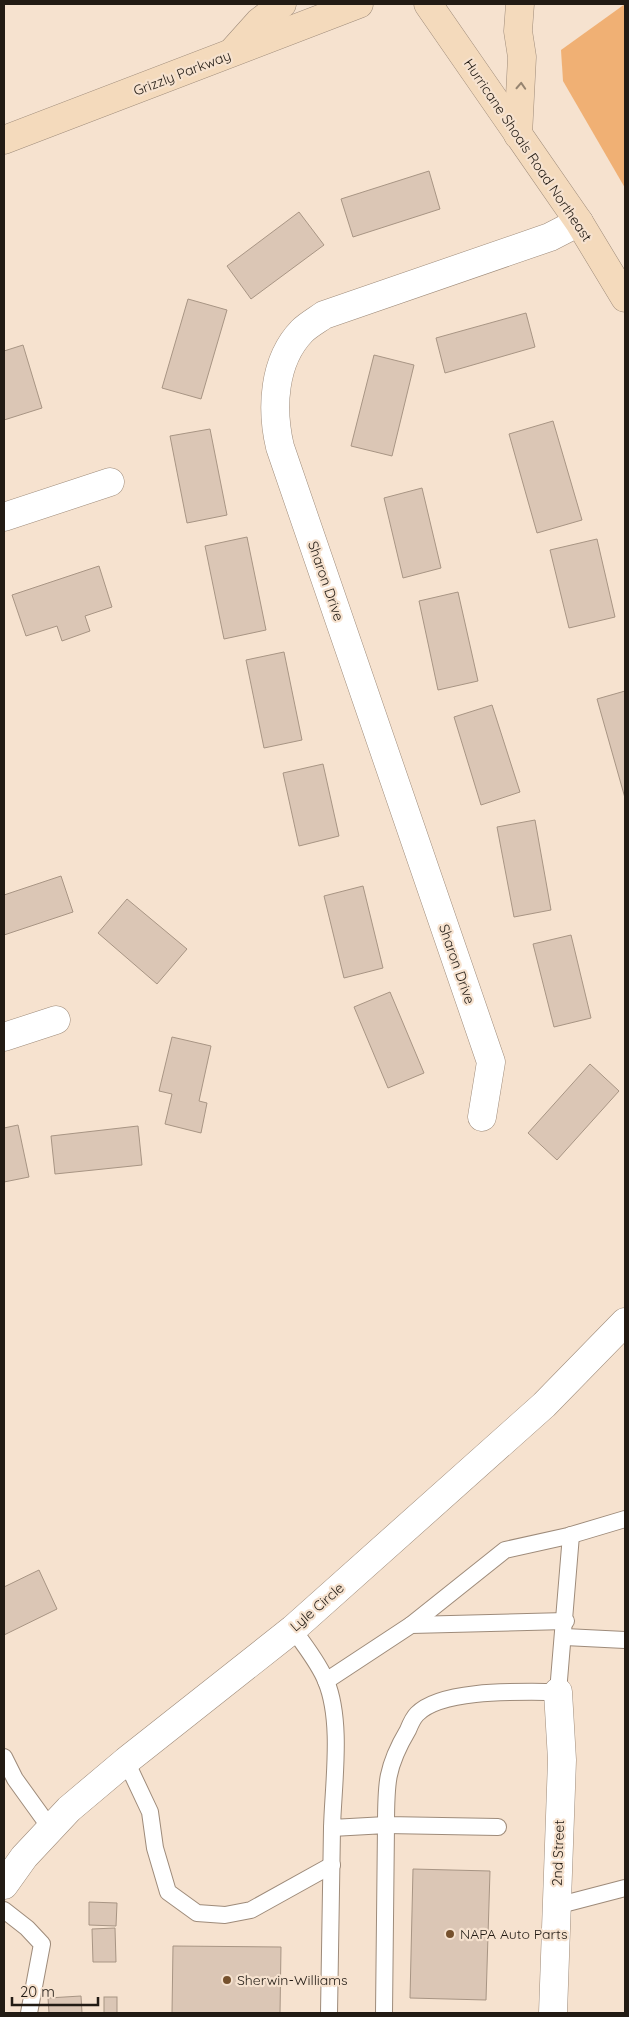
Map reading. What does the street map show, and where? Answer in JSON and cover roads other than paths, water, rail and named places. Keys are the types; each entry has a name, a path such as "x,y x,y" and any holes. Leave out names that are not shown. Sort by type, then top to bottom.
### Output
{"street":[{"path":"231,54 259,22 282,4"},
{"name":"Grizzly Parkway","path":"4,140 359,4"},
{"name":"Hurricane Shoals Road Northeast","path":"428,4 579,222 625,298"},
{"path":"518,135 522,57 518,31 520,4"},
{"name":"Sharon Drive","path":"482,1117 491,1062 280,447 275,424 275,391 285,356 302,331 324,315 550,237 579,222"},
{"path":"4,517 110,482"},
{"path":"4,1037 56,1020"},
{"name":"Lyle Circle","path":"4,1885 24,1857 69,1809 126,1760 293,1629 544,1405 625,1322"},
{"name":"2nd Street","path":"553,2013 562,1760 558,1692"}],"lane":[{"path":"326,1681 411,1625 505,1550 625,1520"},
{"path":"384,2013 386,1783 395,1752 417,1713 444,1699 506,1691 558,1692 565,1629 571,1535"},
{"path":"411,1625 565,1629 625,1640"},
{"path":"293,1629 326,1681 333,1705 329,2013"},
{"path":"4,1757 15,1779 51,1829"},
{"path":"126,1760 150,1812 155,1848 168,1892 197,1913 225,1916 251,1910 332,1865"},
{"path":"332,1828 386,1825 498,1827"},
{"path":"556,1906 625,1888"},
{"path":"4,1910 27,1928 42,1944 29,2013"}],"place":[{"name":"NAPA Auto Parts","path":"450,1934"},
{"name":"Sherwin-Williams","path":"227,1980"}]}
